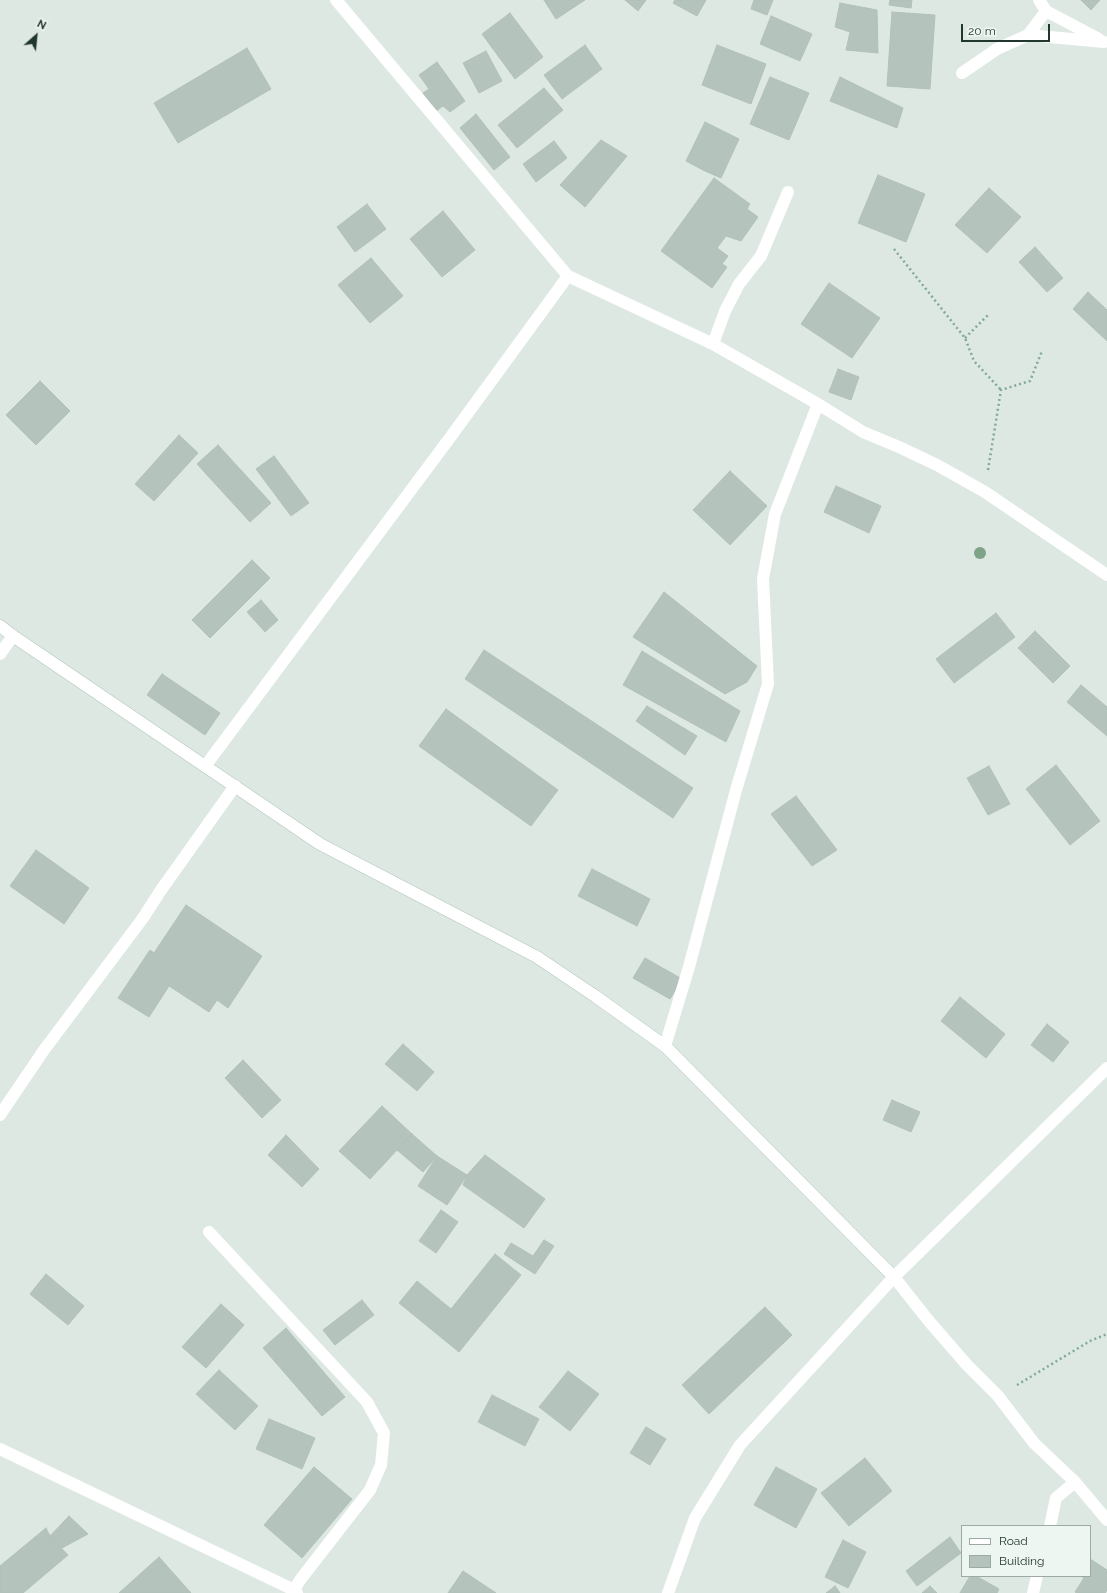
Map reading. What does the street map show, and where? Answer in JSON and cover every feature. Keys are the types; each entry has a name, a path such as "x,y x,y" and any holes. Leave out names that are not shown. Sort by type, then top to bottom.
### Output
{"street":[{"path":"336,0 568,276 713,344 818,404 863,432 936,465 985,492 1107,575"},
{"path":"1028,34 1042,5 1105,43"},
{"path":"962,73 997,49 1028,34 1105,43"},
{"path":"713,344 725,311 739,284 760,256 788,192"},
{"path":"206,765 449,439 568,276"},
{"path":"665,1046 689,967 736,790 768,684 763,579 775,514 818,404"},
{"path":"0,626 320,844 537,957 665,1046 894,1277 952,1348 998,1396 1034,1443 1075,1482 1107,1520"},
{"path":"0,654 13,636"},
{"path":"0,1115 44,1050 143,918 161,890 235,786"},
{"path":"668,1593 695,1518 740,1445 894,1277 1107,1068"},
{"path":"0,1449 295,1591 370,1490 381,1465 384,1433 367,1402 208,1232"},
{"path":"1050,1525 1056,1498 1075,1482"},
{"path":"1033,1593 1037,1577"}],"path":[{"path":"894,250 965,338 974,361 1001,390"},
{"path":"965,338 989,314"},
{"path":"1001,390 1030,381 1042,351"},
{"path":"985,492 1001,390"},
{"path":"998,1396 1090,1342 1107,1334"}],"building":[{"path":"544,0 585,0 556,19"},
{"path":"625,0 646,0 638,11"},
{"path":"675,0 706,0 697,16 673,3"},
{"path":"754,0 773,0 767,15 751,9"},
{"path":"890,0 912,0 911,8 889,5"},
{"path":"1081,0 1100,0 1091,10"},
{"path":"840,3 877,10 878,53 846,50 850,32 835,27"},
{"path":"892,12 935,15 930,89 887,86"},
{"path":"510,13 543,57 515,79 482,34"},
{"path":"771,16 812,34 800,61 760,44"},
{"path":"585,45 602,69 562,99 544,75"},
{"path":"717,45 766,64 751,104 702,85"},
{"path":"247,48 271,89 178,143 154,103"},
{"path":"486,51 502,81 479,93 463,63"},
{"path":"437,62 465,101 450,112 443,106 436,111 423,93 429,89 419,75"},
{"path":"770,77 809,93 789,140 750,124"},
{"path":"840,77 903,108 897,128 830,101"},
{"path":"544,88 563,110 517,148 498,125"},
{"path":"476,114 510,157 494,170 460,128"},
{"path":"705,122 739,139 721,178 686,161"},
{"path":"601,140 627,156 585,207 560,185"},
{"path":"554,141 567,158 536,182 523,164"},
{"path":"878,175 925,194 906,242 858,223"},
{"path":"714,178 750,204 747,209 758,217 741,241 726,236 717,248 728,256 722,264 727,267 712,288 661,251"},
{"path":"989,188 1021,217 987,253 955,225"},
{"path":"367,204 386,229 355,252 337,227"},
{"path":"443,211 475,250 442,277 410,239"},
{"path":"1035,247 1063,278 1047,292 1019,262"},
{"path":"371,258 403,296 370,323 338,285"},
{"path":"829,283 880,318 852,358 801,324"},
{"path":"1088,292 1107,310 1107,341 1073,309"},
{"path":"838,369 859,377 851,400 829,392"},
{"path":"40,381 70,411 36,445 6,415"},
{"path":"179,435 198,453 154,501 135,484"},
{"path":"218,445 271,503 250,522 197,464"},
{"path":"274,456 309,503 291,516 256,469"},
{"path":"730,471 767,506 730,545 693,510"},
{"path":"836,486 881,506 869,533 824,512"},
{"path":"252,560 270,578 210,638 192,620"},
{"path":"664,592 757,666 747,682 725,694 633,637"},
{"path":"261,600 278,620 265,632 247,612"},
{"path":"996,613 1015,637 954,683 936,659"},
{"path":"1035,631 1070,666 1053,683 1018,648"},
{"path":"484,650 693,788 673,818 465,679"},
{"path":"642,651 740,711 726,742 623,685"},
{"path":"162,674 220,713 205,735 147,695"},
{"path":"1081,685 1107,707 1107,736 1067,702"},
{"path":"647,706 697,736 685,755 636,721"},
{"path":"446,709 558,790 531,826 419,746"},
{"path":"1056,765 1100,821 1070,845 1026,789"},
{"path":"989,766 1010,804 988,815 967,778"},
{"path":"796,796 837,850 812,866 771,814"},
{"path":"36,850 89,888 64,924 10,886"},
{"path":"592,869 650,899 637,926 578,896"},
{"path":"186,905 262,956 228,1008 217,1000 209,1012 169,986 149,1017 118,998 150,950 154,953"},
{"path":"645,958 682,979 670,999 633,978"},
{"path":"960,997 1005,1034 986,1058 941,1021"},
{"path":"1047,1024 1069,1042 1053,1062 1031,1045"},
{"path":"403,1044 434,1072 417,1091 385,1064"},
{"path":"243,1060 281,1100 262,1118 225,1078"},
{"path":"892,1100 920,1112 911,1132 883,1120"},
{"path":"382,1106 412,1134 370,1179 339,1151"},
{"path":"412,1134 437,1156 423,1172 397,1150"},
{"path":"286,1135 319,1169 302,1187 268,1155"},
{"path":"485,1155 545,1199 524,1228 463,1185 467,1175"},
{"path":"437,1156 467,1175 447,1205 418,1186"},
{"path":"441,1210 458,1222 436,1253 419,1241"},
{"path":"544,1240 554,1246 535,1274 504,1254 511,1243 533,1256"},
{"path":"495,1254 521,1275 459,1352 399,1303 417,1281 451,1309"},
{"path":"46,1274 84,1306 68,1325 30,1294"},
{"path":"362,1300 374,1315 335,1345 323,1330"},
{"path":"221,1304 244,1325 206,1368 182,1347"},
{"path":"765,1307 792,1335 709,1414 682,1385"},
{"path":"286,1328 345,1397 322,1416 263,1348"},
{"path":"219,1370 258,1406 235,1430 196,1394"},
{"path":"568,1371 599,1394 570,1431 539,1407"},
{"path":"492,1395 539,1419 525,1446 478,1422"},
{"path":"269,1419 315,1438 302,1469 256,1449"},
{"path":"646,1427 666,1439 650,1465 630,1453"},
{"path":"865,1458 892,1491 849,1526 821,1493"},
{"path":"314,1467 352,1499 302,1558 264,1525"},
{"path":"776,1467 817,1489 796,1528 754,1505"},
{"path":"69,1516 88,1534 62,1548 50,1536"},
{"path":"46,1528 50,1536 68,1555 23,1593 0,1593 0,1566"},
{"path":"950,1537 961,1553 917,1586 906,1571"},
{"path":"843,1540 866,1552 848,1588 825,1577"},
{"path":"159,1557 191,1593 119,1593"},
{"path":"1091,1560 1107,1570 1107,1590 1105,1593 1075,1592 1084,1578 1082,1577 1091,1577"},
{"path":"463,1571 496,1593 448,1593"},
{"path":"969,1577 978,1577 999,1589 997,1593 960,1593"},
{"path":"835,1586 840,1593 826,1593"},
{"path":"930,1586 937,1593 922,1593"}]}
